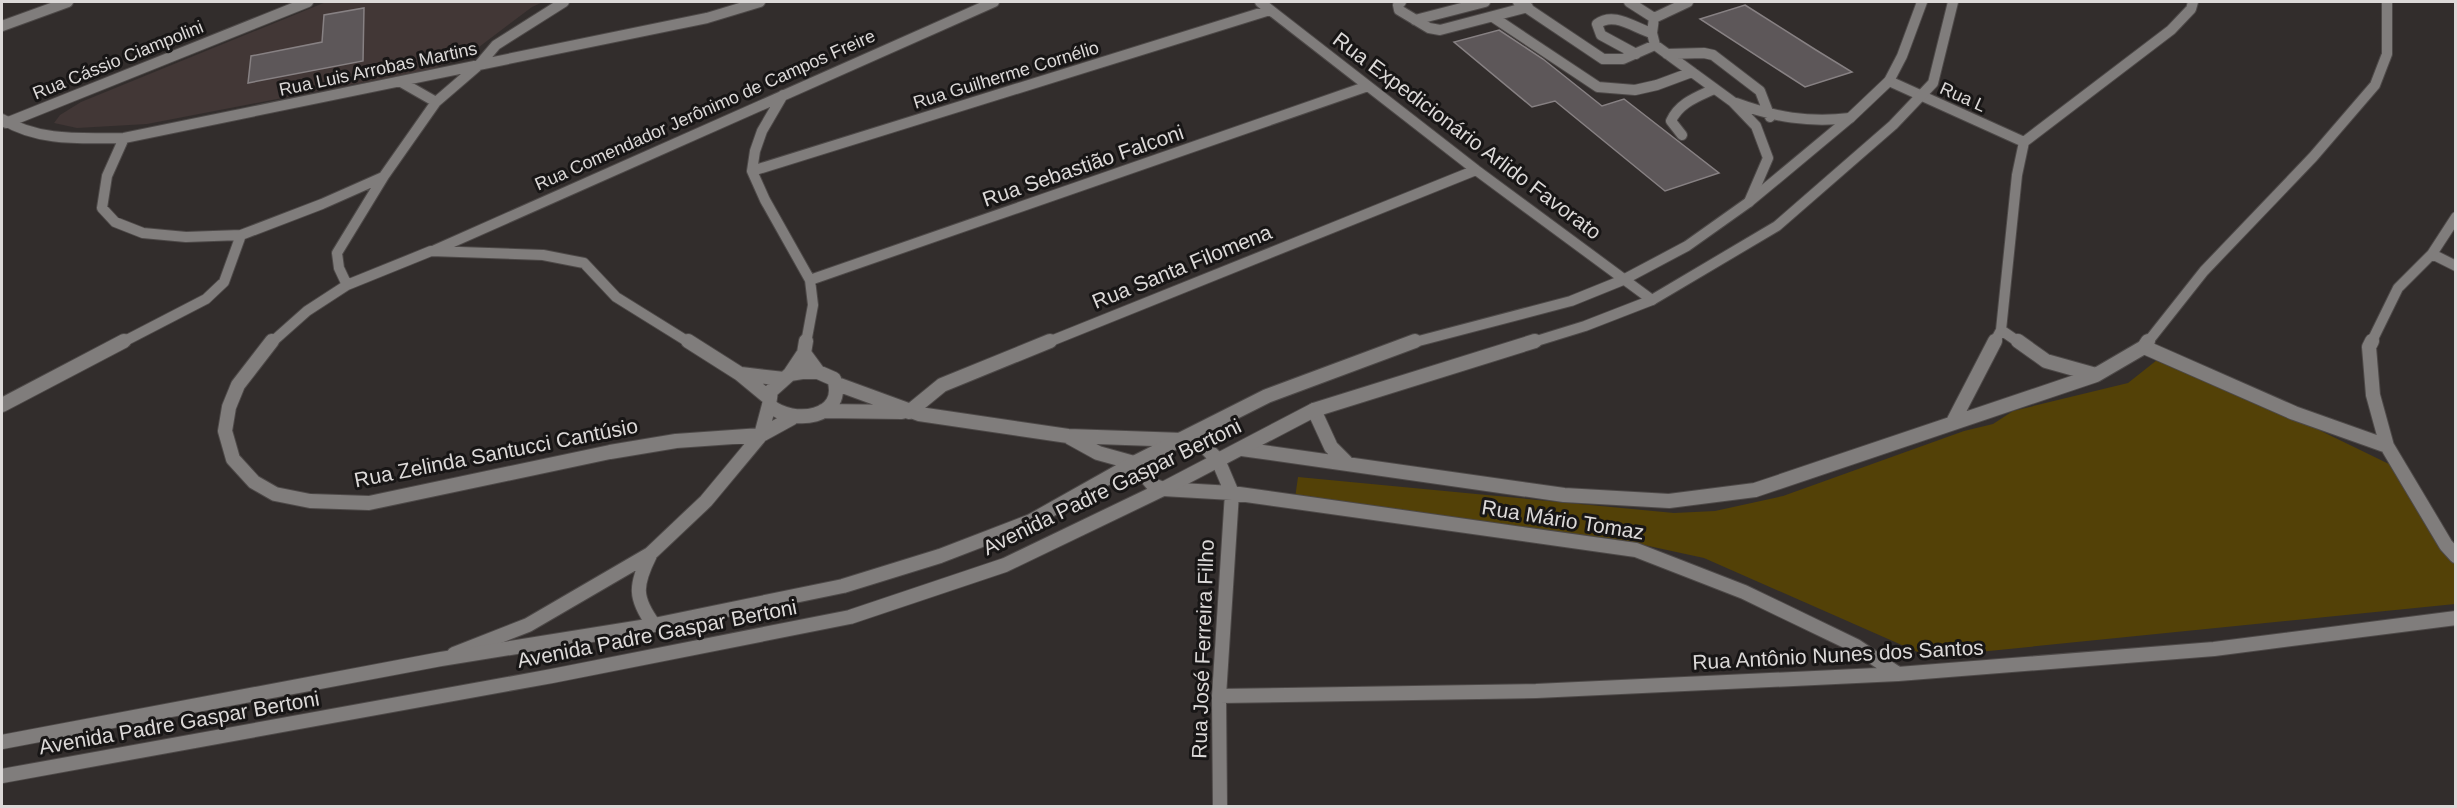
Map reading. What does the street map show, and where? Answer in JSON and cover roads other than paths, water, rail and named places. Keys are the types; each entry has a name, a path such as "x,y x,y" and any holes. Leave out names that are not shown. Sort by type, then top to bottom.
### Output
{"street":[{"path":"2,26 68,2"},
{"name":"Rua Cássio Ciampolini","path":"4,121 308,2"},
{"path":"347,285 339,268 337,253 384,176 436,102 480,65 496,45 564,2"},
{"name":"Rua Luis Arrobas Martins","path":"4,121 41,134 124,138 707,18 760,2"},
{"name":"Rua Comendador Jerônimo de Campos Freire","path":"431,251 994,2"},
{"name":"Rua Expedicionário Arlido Favorato","path":"1260,2 1476,170 1652,300"},
{"path":"1401,2 1398,5 1399,10 1429,28 1440,30 1527,8"},
{"path":"1415,20 1485,2"},
{"path":"1518,2 1610,62 1623,61 1655,45"},
{"path":"1629,2 1654,18"},
{"path":"1688,2 1671,4 1654,18 1652,33 1655,45 1733,102 1756,126 1768,158 1749,202"},
{"name":"Avenida Padre Gaspar Bertoni","path":"2,742 441,659 654,625 843,586 940,556 1032,521 1134,463 1267,396 1422,339 1571,301 1623,280 1687,246 1749,202 1850,118 1889,81 1902,57 1922,2"},
{"name":"Avenida Padre Gaspar Bertoni","path":"2,776 552,676 850,617 1005,565 1163,489 1314,410 1585,326 1652,300 1777,226 1893,125 1933,83 1953,2"},
{"path":"1953,422 2001,330 2017,175 2024,142 2171,30 2191,9 2193,2"},
{"path":"1242,449 1346,462 1563,495 1669,501 1755,490 2096,375 2144,347 2204,271 2313,156 2375,85 2387,54 2387,2"},
{"name":"Rua Guilherme Cornélio","path":"752,171 1270,10"},
{"path":"1492,17 1584,80 1599,87 1614,91 1649,89 1692,72"},
{"path":"1636,54 1601,35 1597,24 1607,19 1617,19 1652,33"},
{"path":"1667,54 1704,53 1713,55 1760,92 1770,117"},
{"name":"Rua L","path":"1889,81 2024,142"},
{"path":"401,82 436,102"},
{"name":"Rua Sebastião Falconi","path":"810,280 1368,86"},
{"path":"1682,135 1671,121 1673,114 1690,100 1714,89"},
{"path":"761,435 771,391 787,376 804,353 813,305 810,280 765,200 752,171 755,151 762,131 783,95"},
{"path":"1733,102 1770,117 1824,122 1850,118"},
{"path":"124,138 107,176 102,208 115,222 143,233 186,237 241,236 322,204 384,176"},
{"name":"Rua Santa Filomena","path":"909,412 942,385 1476,170"},
{"path":"2456,217 2432,254 2398,288 2369,347 2373,394 2387,446 2446,545 2456,556"},
{"path":"2,405 206,299 224,282 241,236"},
{"name":"Rua Zelinda Santucci Cantúsio","path":"761,435 676,441 610,452 369,503 310,501 275,494 254,482 233,459 225,431 229,407 238,385 267,347 307,311 347,285 431,251 543,255 584,263 616,297 740,374 769,402"},
{"path":"2432,254 2456,267"},
{"path":"2001,330 2046,361 2096,375"},
{"path":"2144,347 2267,403 2338,431 2387,446"},
{"path":"804,353 818,372 837,384 909,412"},
{"path":"787,376 818,372"},
{"name":"Rua Zelinda Santucci Cantúsio","path":"740,374 787,376"},
{"path":"823,411 837,395 837,384"},
{"path":"769,402 774,411 792,418 804,418 823,411 909,412 1068,436 1183,440 1201,443 1211,449 1218,460 1232,493"},
{"path":"1314,410 1331,447 1346,462"},
{"path":"441,659 528,625 650,554 706,501 761,435 792,418"},
{"path":"1068,436 1098,453 1134,463 1153,485 1163,489"},
{"name":"Rua Mário Tomaz","path":"1163,489 1232,493 1636,550 1754,597 1856,646 1898,674"},
{"name":"Rua José Ferreira Filho","path":"1220,807 1219,696 1232,493"},
{"path":"650,554 637,579 642,611 654,625"},
{"name":"Rua Antônio Nunes dos Santos","path":"1219,696 1536,691 1898,674 2214,649 2456,618"}]}
